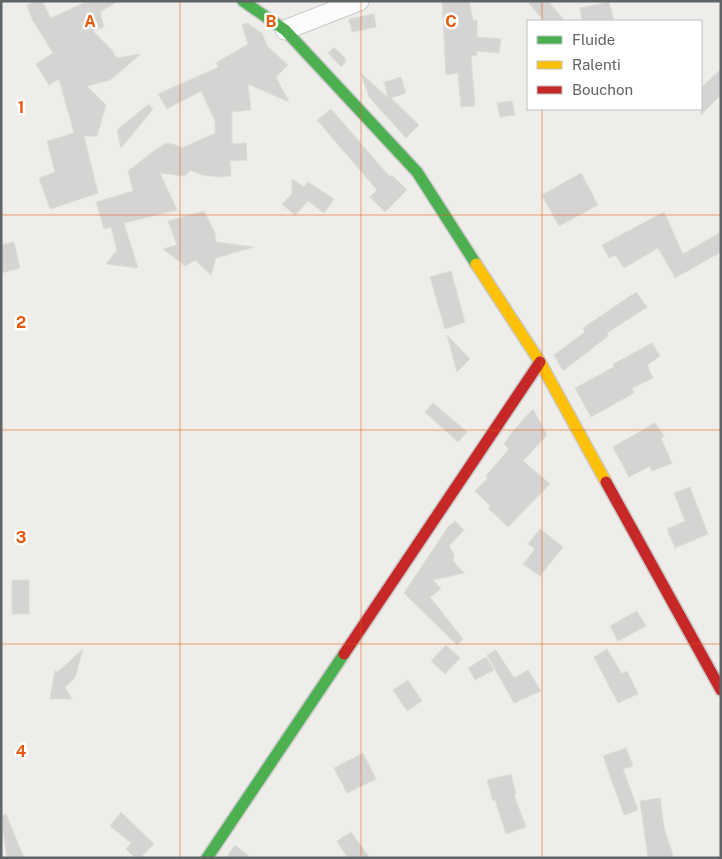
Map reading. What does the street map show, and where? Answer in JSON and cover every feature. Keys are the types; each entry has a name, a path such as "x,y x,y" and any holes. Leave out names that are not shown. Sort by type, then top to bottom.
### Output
{"street":[{"path":"243,1 285,30 417,172 540,362 721,690"},
{"path":"285,30 359,1"},
{"path":"206,858 540,362"}],"building":[{"path":"42,1 51,18 88,1 118,1 100,12 104,27 93,31 112,50 116,58 141,54 110,80 87,86 106,105 97,136 84,136 98,193 50,209 39,178 55,172 47,141 74,133 59,79 49,85 36,64 53,53 32,19 27,5"},
{"path":"442,1 469,1 473,20 477,20 477,37 501,39 499,53 477,51 477,55 471,56 475,106 461,107 458,73 446,75"},
{"path":"527,1 548,1 564,20 543,20"},
{"path":"609,2 614,20 582,20 580,8"},
{"path":"374,14 376,27 352,32 349,19"},
{"path":"247,23 262,33 267,46 288,65 276,77 289,102 248,84 251,110 232,112 232,144 246,143 247,160 230,161 231,176 202,175 191,170 184,176 160,173 177,210 124,223 138,268 106,264 117,250 111,227 104,229 96,202 133,191 128,171 167,143 182,148 215,133 215,121 201,91 167,109 158,94 219,67 216,63 248,44 242,25"},
{"path":"334,47 345,58 345,63 341,67 328,53"},
{"path":"721,69 721,95 701,115 702,110 702,87"},
{"path":"361,73 388,98 384,82 401,77 406,93 391,98 419,125 406,138 369,97"},
{"path":"512,101 515,115 500,117 497,103"},
{"path":"149,104 153,109 121,148 117,130"},
{"path":"331,109 390,177 392,175 407,190 385,212 370,197 377,190 317,120"},
{"path":"581,173 598,205 559,226 542,195"},
{"path":"292,179 304,187 308,182 334,199 324,213 308,201 295,215 282,204 292,194"},
{"path":"204,211 215,233 216,242 254,247 216,258 211,275 195,260 185,266 163,249 177,245 168,221"},
{"path":"664,212 683,254 721,232 721,252 675,278 658,248 624,268 615,255 609,258 602,245"},
{"path":"14,242 20,268 1,273 1,245"},
{"path":"451,271 465,322 445,329 430,277"},
{"path":"636,292 647,307 607,333 608,336 563,371 554,355 585,332 583,328"},
{"path":"447,335 470,359 457,372"},
{"path":"652,343 660,356 647,365 653,378 632,388 634,393 591,417 575,388 614,367 613,364"},
{"path":"433,403 467,432 458,442 425,412"},
{"path":"533,409 547,435 523,461 550,484 508,527 488,508 490,506 475,491 488,478 486,476 509,449 504,444 513,431"},
{"path":"655,423 664,436 661,438 672,463 652,471 650,466 629,477 613,447"},
{"path":"690,487 708,534 675,548 667,529 685,521 674,493"},
{"path":"455,521 464,530 449,546 454,555 453,561 464,573 433,580 441,589 430,597 463,639 457,645 404,593 448,527"},
{"path":"540,529 563,547 540,576 523,564 535,549 528,544"},
{"path":"12,580 29,580 29,614 12,614"},
{"path":"637,611 646,626 618,641 610,626"},
{"path":"446,645 460,658 445,674 431,661"},
{"path":"83,649 75,678 65,687 72,699 50,699 55,669 56,672 60,670"},
{"path":"607,649 622,674 627,671 638,694 618,703 594,657"},
{"path":"496,650 514,678 528,670 541,691 514,703 487,655"},
{"path":"486,657 494,670 475,680 468,668"},
{"path":"408,680 422,701 407,711 393,690"},
{"path":"626,748 633,766 623,769 638,810 624,815 603,756"},
{"path":"363,753 376,779 347,793 334,768"},
{"path":"511,774 516,794 514,795 526,827 506,834 487,780"},
{"path":"660,798 664,828 674,858 648,858 640,801"},
{"path":"121,812 154,844 140,858 135,858 126,849 131,843 110,826"},
{"path":"6,814 24,858 7,858 1,817"},
{"path":"351,832 370,858 348,858 337,841"},
{"path":"235,845 251,858 226,858"}],"traffic: fast":[{"path":"243,1 285,30 417,172 476,264"},
{"path":"207,858 344,654"}],"traffic: slow":[{"path":"476,264 540,362 606,482"}],"traffic: jam":[{"path":"344,654 540,362"},
{"path":"606,482 721,690"}]}
